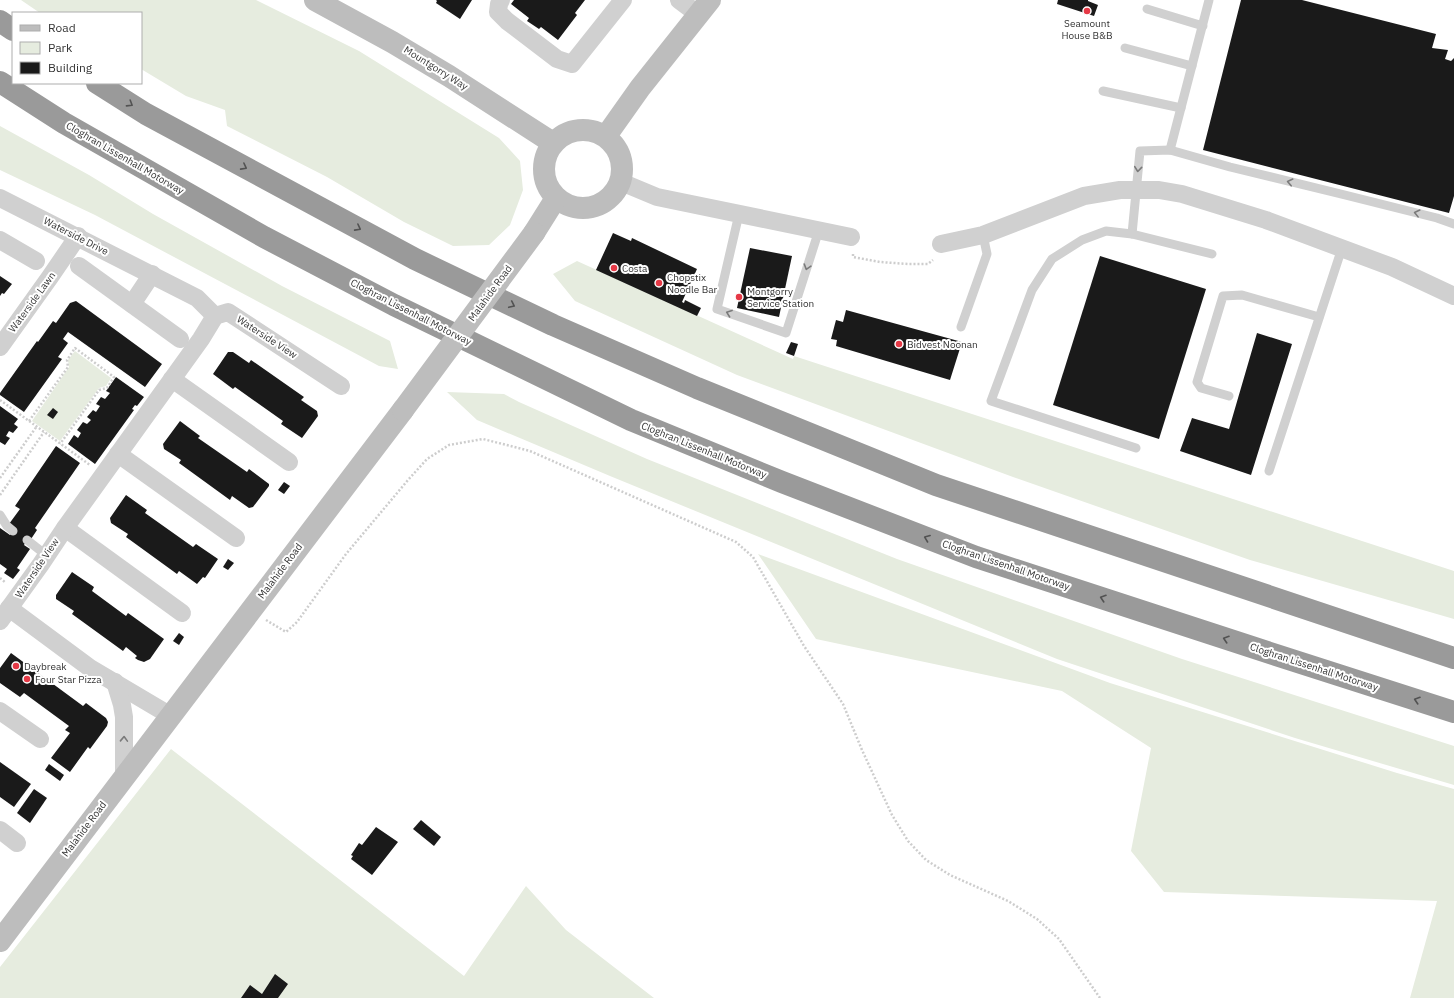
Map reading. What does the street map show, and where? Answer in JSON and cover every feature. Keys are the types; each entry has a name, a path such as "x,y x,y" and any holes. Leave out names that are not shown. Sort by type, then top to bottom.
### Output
{"highway":[{"path":"0,21 12,29"},
{"name":"Cloghran Lissenhall Motorway","path":"0,82 64,123 264,237 394,305 631,420 782,482 976,557 1454,712"},
{"path":"99,84 146,114 415,259 554,325 697,388 936,485 1454,658"}],"main road":[{"name":"Mountgorry Way","path":"315,0 430,64 553,143"},
{"path":"606,136 640,88 704,7"},
{"path":"584,129 596,131 606,136 615,145 621,156 623,169 621,182 616,192 608,200 598,206 587,208 576,208 565,204 556,198 544,177 544,165 547,153 553,143 572,131 584,129"},
{"name":"Malahide Road","path":"0,941 403,410 534,233 556,198"}],"street":[{"path":"501,0 498,12 507,21 557,59 572,64 623,0"},
{"path":"679,0 704,7"},
{"path":"621,182 657,197 851,237"},
{"path":"941,244 983,235 1084,196 1120,190 1159,190 1182,194 1266,220 1392,267 1454,296"},
{"name":"Waterside Drive","path":"0,198 78,236 197,298 215,316"},
{"name":"Waterside Lawn","path":"0,347 72,261 78,236"},
{"path":"0,240 36,261"},
{"path":"72,261 180,339"},
{"path":"132,304 152,274"},
{"name":"Waterside View","path":"4,615 103,474 201,339 215,316 228,312 341,386"},
{"path":"172,379 289,462"},
{"path":"118,454 236,538"},
{"name":"Waterside View","path":"65,528 182,613"},
{"path":"4,615 171,716"},
{"path":"114,682 122,705 124,717 124,778"},
{"path":"0,711 40,739"},
{"path":"0,830 17,843"}],"lane":[{"path":"1170,150 1209,0"},
{"path":"1147,9 1203,26"},
{"path":"1125,48 1192,66"},
{"path":"1103,91 1181,108"},
{"path":"1132,234 1140,151 1170,150 1230,167 1437,218 1454,224"},
{"path":"739,214 717,309 786,333 818,230"},
{"path":"1136,448 990,401 1032,290 1052,259 1082,240 1106,232 1132,234 1212,254"},
{"path":"961,327 987,254 983,235"},
{"path":"1269,471 1342,248"},
{"path":"1229,396 1201,388 1197,382 1223,296 1242,295 1319,317"},
{"path":"0,515 7,526 13,531"},
{"path":"27,540 46,554"}],"path":[{"path":"851,237 856,238 853,257 880,262 928,264 942,253 941,244"},
{"path":"29,421 68,367 67,360 75,348 114,377 106,388 98,390 60,444"},
{"path":"0,400 103,474"},
{"path":"0,478 36,426"},
{"path":"0,495 44,432"},
{"path":"251,609 286,632 297,622 346,554 403,485 427,459 449,445 483,439 530,451 736,542 753,557 804,646 843,704 892,815 908,840 926,860 944,871 1008,901 1037,919 1059,939 1100,998"}],"green space":[{"path":"21,0 256,0 359,51 499,138 520,161 523,190 510,225 489,245 453,246 404,222 327,177 227,126 225,110 186,96 142,70 142,12 39,12"},
{"path":"0,126 89,175 153,214 282,286 390,341 398,369 379,366 95,215 0,170"},
{"path":"577,261 793,359 794,356 1454,571 1454,619 1250,560 1013,477 737,375 575,301 553,274"},
{"path":"75,351 111,378 106,386 99,388 60,441 32,421 69,367 68,360"},
{"path":"447,392 504,394 647,459 897,559 1182,659 1454,746 1454,785 1295,738 1057,659 477,420"},
{"path":"758,554 1110,683 1397,773 1454,789 1454,998 1410,998 1437,901 1164,892 1131,851 1151,748 1062,691 816,639"},
{"path":"171,749 464,976 526,886 566,930 654,998 0,998 0,967"}],"building":[{"path":"436,0 472,0 460,19 436,3"},
{"path":"514,0 585,0 575,13 577,15 558,40 541,27 539,29 527,21 529,18 511,4"},
{"name":"Seamount House B&B","path":"1058,0 1088,0 1098,5 1094,16 1057,4"},
{"path":"1241,0 1302,0 1436,34 1432,48 1448,50 1445,59 1451,61 1454,58 1454,196 1449,213 1203,150"},
{"path":"613,233 631,241 632,238 697,269 682,302 684,303 685,300 701,308 697,316 596,270"},
{"path":"750,248 792,256 779,317 737,308"},
{"path":"1100,256 1206,289 1159,439 1053,405"},
{"path":"0,276 12,284 4,294 2,293 0,296"},
{"path":"76,301 162,364 145,387 68,332 63,339 68,343 58,357 62,359 24,412 0,395 0,393 53,321 56,323 70,303"},
{"name":"Bidvest Noonan","path":"846,310 962,342 950,380 836,346 837,340 831,339 836,320 843,322"},
{"path":"1257,333 1292,344 1251,475 1180,451 1192,418 1229,429"},
{"path":"791,342 798,344 794,356 786,353"},
{"path":"228,352 233,352 249,363 251,360 304,397 301,400 317,411 318,416 302,438 281,424 283,421 235,387 233,389 213,374"},
{"path":"116,377 144,397 137,406 135,405 132,409 134,410 95,464 68,444 74,435 78,438 81,433 77,430 83,422 87,424 91,420 87,417 93,410 96,412 100,406 96,404 101,397 105,399 110,393 106,391"},
{"path":"0,406 18,419 14,424 18,427 13,433 9,431 6,436 10,438 5,445 0,442"},
{"path":"53,408 58,412 53,419 47,415"},
{"path":"180,421 200,436 198,438 247,472 249,469 269,484 253,507 249,508 232,496 230,500 179,463 181,460 164,449 163,444"},
{"path":"56,446 80,463 35,528 37,530 31,539 28,538 24,545 30,549 17,568 20,570 13,579 4,573 7,569 0,564 0,528 10,535 15,529 9,524 20,509 15,506"},
{"path":"284,482 290,486 284,494 278,490"},
{"path":"126,495 147,510 145,513 193,547 196,544 218,559 205,578 203,577 197,584 179,571 177,574 126,537 128,534 111,523 110,518"},
{"path":"228,559 234,563 228,570 223,567"},
{"path":"72,572 94,587 92,591 126,616 128,613 164,639 150,659 144,662 138,660 135,658 137,656 126,647 123,651 72,614 74,611 56,599 56,595"},
{"path":"179,633 184,637 179,645 173,641"},
{"path":"11,653 83,706 86,703 106,718 108,722 107,726 90,749 88,747 70,772 51,758 70,733 65,730 69,726 24,693 20,697 0,683 0,668"},
{"path":"0,762 31,784 14,807 0,797"},
{"path":"49,764 64,775 60,781 45,770"},
{"path":"34,789 47,798 30,823 17,813"},
{"path":"421,820 441,837 434,846 413,829"},
{"path":"376,827 398,842 372,875 351,859 353,856 351,855 359,843 362,845"},
{"path":"275,974 288,984 278,998 241,998 250,985 262,994"}],"place":[{"name":"Seamount House B&B","path":"1087,11"},
{"name":"Costa","path":"614,268"},
{"name":"Chopstix Noodle Bar","path":"659,283"},
{"name":"Montgorry Service Station","path":"739,297"},
{"name":"Bidvest Noonan","path":"899,344"},
{"name":"Daybreak","path":"16,666"},
{"name":"Four Star Pizza","path":"27,679"}]}
